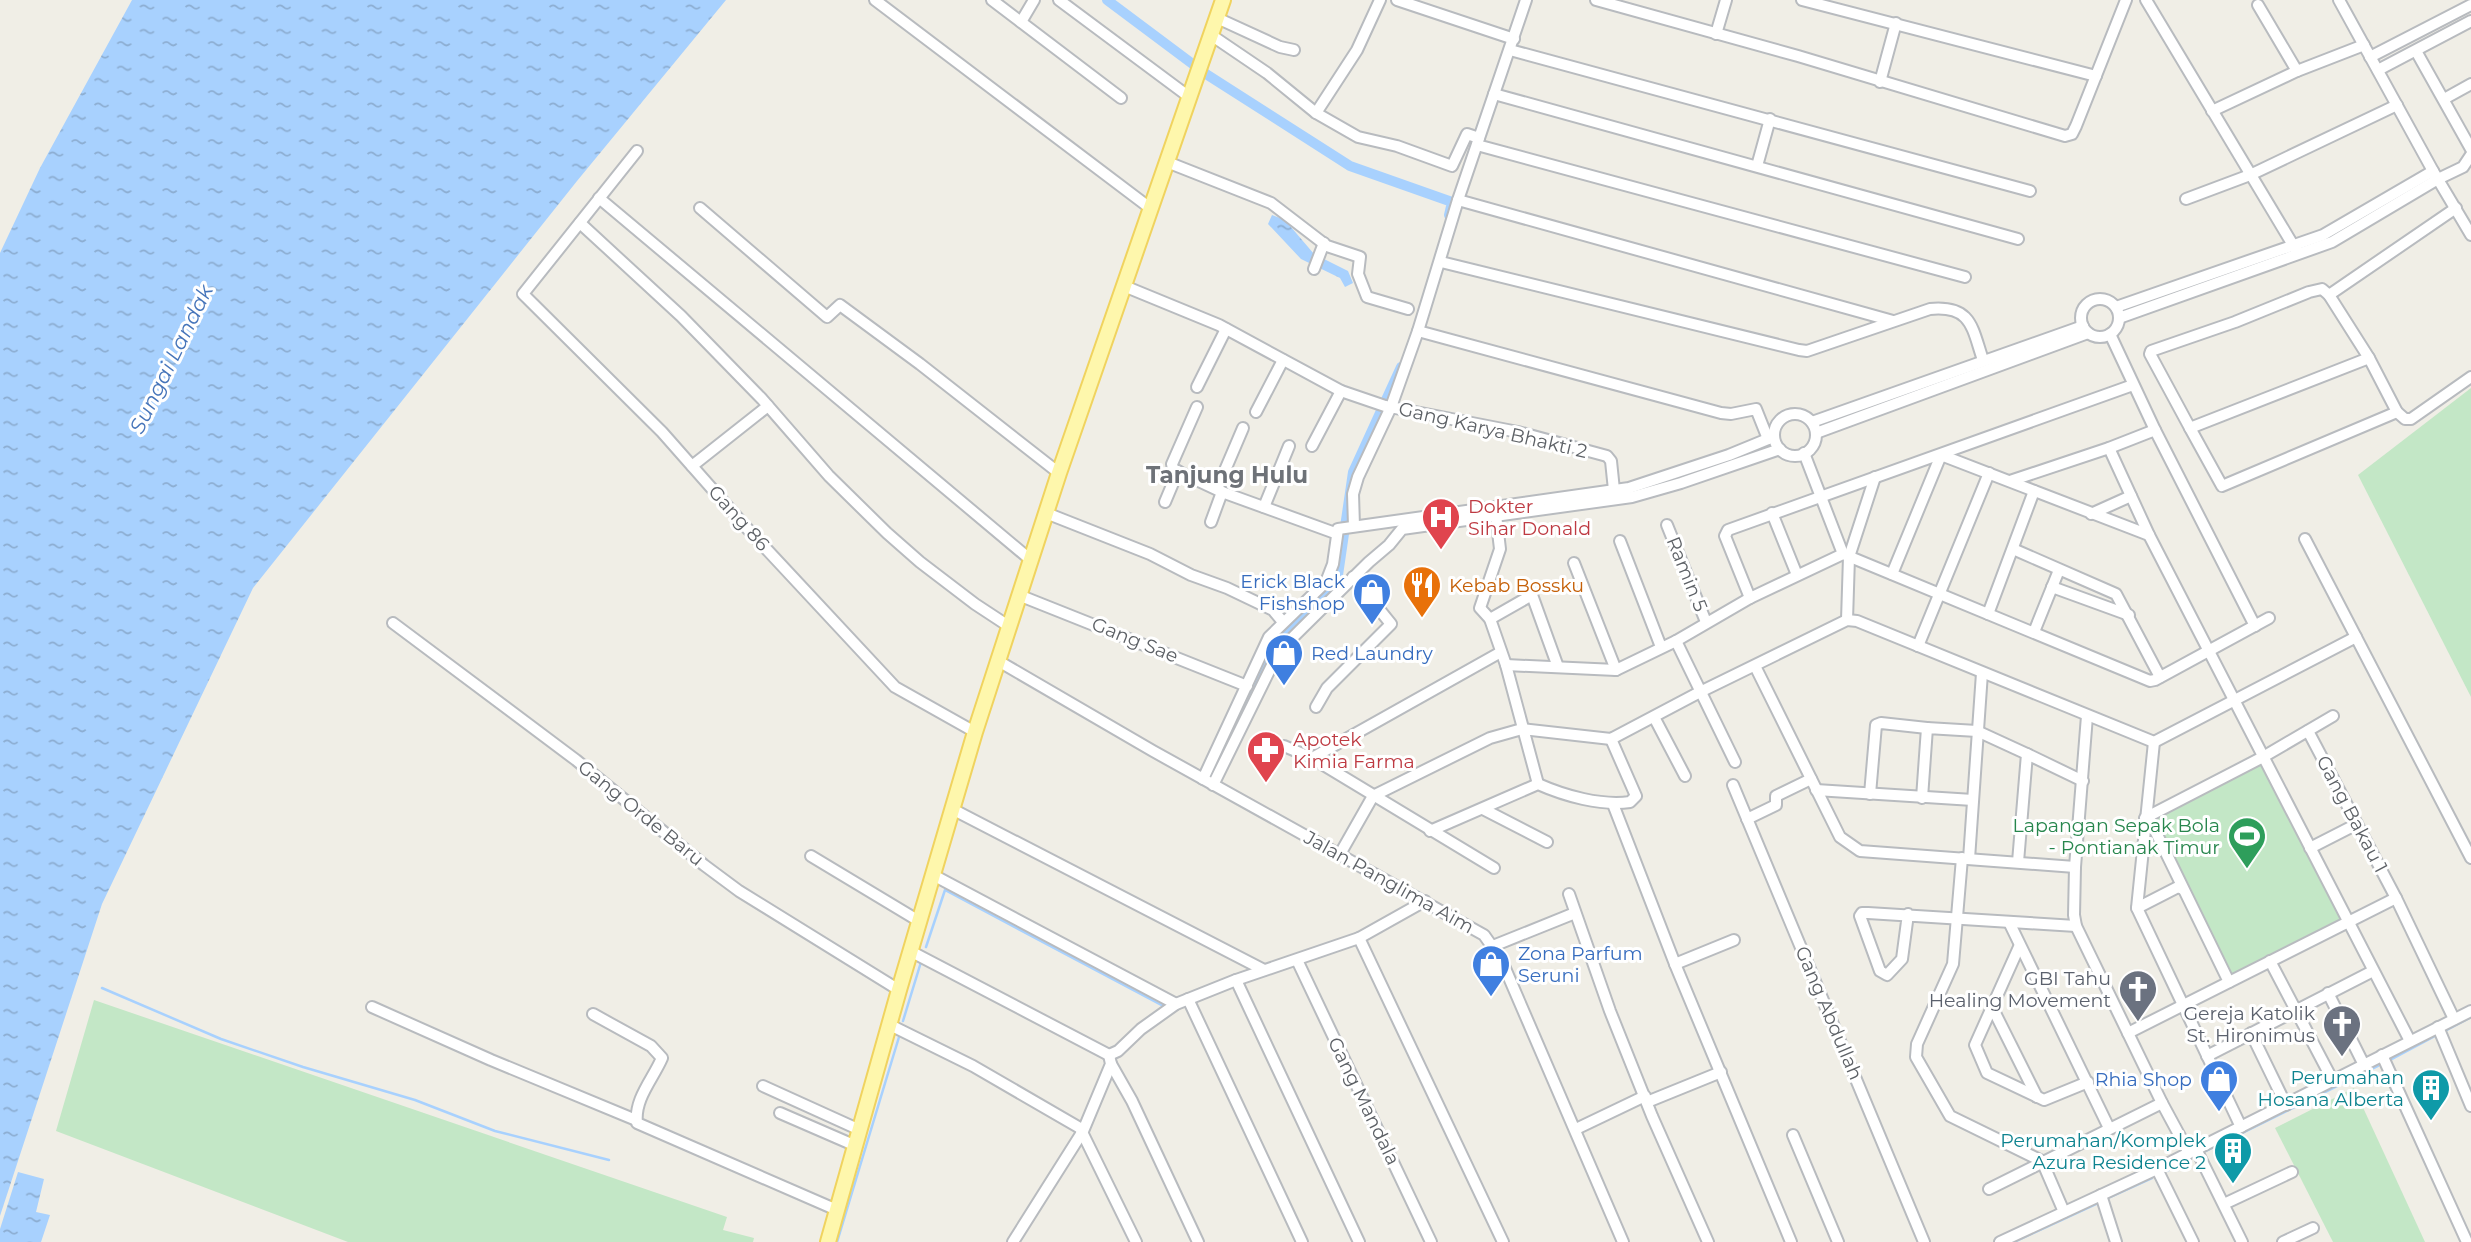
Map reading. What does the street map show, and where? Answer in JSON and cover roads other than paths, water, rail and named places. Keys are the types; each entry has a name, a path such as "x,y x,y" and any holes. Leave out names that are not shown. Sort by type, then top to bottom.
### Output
{"main road":[{"path":"828,1242 898,990 954,810 971,730 1000,662 1059,473 1223,0"}],"street":[{"path":"875,0 1150,208"},
{"path":"992,0 1121,98"},
{"path":"1021,22 1034,0"},
{"path":"1059,0 1188,96"},
{"path":"1316,113 1357,50 1380,0"},
{"path":"1397,0 1512,45 2030,191"},
{"path":"1208,782 1269,637 1326,582 1345,528 1358,477 1384,405 1418,331 1458,200 1526,0"},
{"path":"1596,0 2065,136 2072,134 2126,0"},
{"path":"1717,34 1726,0"},
{"path":"1802,0 2096,76"},
{"path":"2146,0 2297,251"},
{"path":"2339,0 2435,175 2471,234"},
{"path":"2258,5 2297,71"},
{"path":"2370,57 2471,5"},
{"path":"1217,18 1280,47 1294,50"},
{"path":"2378,70 2471,21"},
{"path":"1880,82 1896,23"},
{"path":"1211,35 1267,73 1316,113 1358,137 1397,146 1452,166 1467,134 1478,142 1965,277"},
{"path":"2212,111 2297,71 2364,45"},
{"path":"2416,51 2471,149"},
{"path":"2444,99 2471,84"},
{"path":"1494,94 2018,239"},
{"path":"2186,199 2250,175 2397,105"},
{"path":"1756,166 1770,119"},
{"path":"637,150 580,223 655,291 768,406 828,475 887,533 920,562 1010,627"},
{"path":"2117,313 2297,251 2332,243 2435,175 2463,167 2471,155"},
{"path":"1167,162 1271,203 1324,243 1360,257 1358,274 1367,297 1408,309"},
{"path":"599,198 1032,561"},
{"path":"1458,200 1893,321"},
{"path":"700,208 827,317 840,305 1059,473"},
{"path":"2329,295 2456,208"},
{"name":"Gang 86","path":"580,223 523,294 662,432 895,687 971,730"},
{"path":"1314,269 1324,243"},
{"path":"1441,262 1807,351 1930,309 1955,311 1969,320 1983,360"},
{"path":"1124,286 1226,330 1341,391 1384,405"},
{"path":"2397,412 2222,486 2150,354 2151,351 2322,289 2329,295 2369,358 2397,412 2405,419 2411,419 2471,377"},
{"path":"2103,299 2117,313 2118,324 2110,334 2095,336 2086,329 2083,310 2088,303 2103,299"},
{"path":"1814,428 1983,360 2086,329"},
{"path":"1814,428 2086,329"},
{"path":"1197,387 1226,330"},
{"path":"1400,524 1652,482 1771,437 1776,425 1787,415 1803,415 1814,428 1812,446 1804,453 1787,454 1771,437 1756,409 1731,414 1721,412 1418,331"},
{"path":"2110,334 2155,430 2255,626"},
{"path":"2190,428 2369,358"},
{"path":"1256,412 1283,360"},
{"path":"1750,598 1724,536 1728,530 2133,385"},
{"path":"1312,446 1341,391"},
{"name":"Gang Karya Bhakti 2","path":"1384,405 1518,432 1607,457 1611,461 1614,490"},
{"path":"692,466 768,406"},
{"path":"1197,407 1172,464 1173,469 1220,491 1264,507 1345,528 1496,515 1632,497 1780,449"},
{"path":"1211,522 1242,428"},
{"path":"2010,481 2155,430"},
{"path":"1264,507 1289,446"},
{"path":"2109,448 2149,535 2410,1041"},
{"path":"1804,453 1846,555 2143,678 2154,681 2269,618"},
{"path":"1941,455 2149,535"},
{"path":"1892,575 1941,455"},
{"path":"1166,502 1178,471"},
{"path":"1918,646 1989,473"},
{"path":"1847,620 1846,555 1875,477"},
{"path":"1988,614 2035,491"},
{"path":"2091,514 2131,496"},
{"path":"1046,513 1227,588 1273,611 1283,622"},
{"path":"1772,513 1797,575"},
{"path":"1496,515 1500,550 1480,608 1490,618 1506,665 1538,784"},
{"path":"1208,782 1279,650 1389,545 1400,524"},
{"name":"Ramin 5","path":"1667,525 1706,622"},
{"path":"2305,539 2471,858"},
{"path":"1620,541 1661,648"},
{"path":"2013,549 2116,594 2160,677"},
{"path":"1506,665 1616,670 1676,641 1750,598 1846,555"},
{"path":"1574,563 1616,670"},
{"path":"2034,632 2059,570"},
{"path":"1316,707 1328,688 1391,624 1353,577"},
{"path":"2052,587 2129,615"},
{"path":"1490,618 1532,595 1558,667"},
{"name":"Gang Sae","path":"1021,596 1248,686"},
{"path":"1340,854 1373,796 1489,738 1522,729 1611,739 1847,620 1857,621 2154,742 2356,637"},
{"name":"Gang Orde Baru","path":"393,623 576,760 739,891 898,990"},
{"path":"1676,641 1735,762"},
{"path":"1311,758 1501,652"},
{"name":"Jalan Panglima Aim","path":"1000,662 1208,782 1484,935 1501,959 1623,1242"},
{"path":"1755,666 1840,838 1854,849 2075,867"},
{"path":"1982,673 1973,800 1951,971 1917,1044 1916,1056 1950,1116 2042,1161 2064,1212"},
{"path":"2087,716 2075,867 2076,926 2162,1102 2224,1204 2242,1242"},
{"path":"2147,817 2263,757 2333,716"},
{"path":"1654,717 1685,776"},
{"path":"1870,794 1876,725 1881,723 1977,731 2083,781"},
{"path":"1922,798 1927,728"},
{"name":"Gang Bakau 1","path":"2308,731 2396,898 2454,1019"},
{"path":"1430,831 1538,784 1561,793 1613,804 1630,802 1636,796 1611,739"},
{"path":"2154,742 2137,908 2241,1127"},
{"path":"1284,746 1311,758 1494,868"},
{"path":"2018,862 2027,754"},
{"path":"1747,819 1776,805 1776,796 1811,779"},
{"name":"Gang Abdullah","path":"1733,785 1924,1242"},
{"path":"1816,790 1973,800"},
{"path":"1613,804 1675,964 1791,1242"},
{"path":"1483,809 1547,842"},
{"path":"954,810 1264,970"},
{"path":"2147,817 2229,982"},
{"path":"2310,848 2357,824"},
{"path":"811,856 919,921"},
{"path":"933,875 1176,1004"},
{"path":"2137,908 2178,887 2183,889"},
{"path":"1569,894 1610,1011 1708,1242"},
{"path":"2128,1033 2396,898"},
{"path":"1013,1242 1083,1131 1110,1059 1141,1029 1176,1004 1236,980 1359,938 1425,901"},
{"path":"1493,946 1575,913"},
{"path":"1908,914 1902,959 1887,975 1881,971 1861,914 1908,914 2076,926"},
{"path":"2009,922 2109,1128"},
{"path":"1359,938 1503,1242"},
{"path":"1675,964 1734,940"},
{"path":"2019,947 1975,1045 1987,1073 2049,1100 2088,1082"},
{"path":"910,951 1110,1059 1198,1242"},
{"name":"Gang Mandala","path":"1297,960 1431,1242"},
{"path":"2270,961 2333,1081"},
{"path":"2207,1056 2373,971"},
{"path":"1236,980 1359,1242"},
{"path":"2328,993 2364,1065"},
{"path":"1188,999 1302,1242"},
{"path":"372,1007 837,1210"},
{"path":"1993,1009 2037,1097"},
{"path":"2005,1241 2157,1169 2471,1011"},
{"path":"593,1014 651,1046 662,1058 645,1088 636,1120"},
{"path":"890,1025 1031,1098 1083,1131 1136,1242"},
{"path":"2438,1027 2471,1106"},
{"path":"2251,1033 2286,1105"},
{"path":"2382,1055 2467,1242"},
{"path":"1576,1129 1646,1099 1721,1072"},
{"path":"763,1086 860,1130"},
{"path":"1989,1189 2162,1102"},
{"path":"780,1113 856,1146"},
{"path":"1793,1135 1838,1242"},
{"path":"2157,1169 2193,1242"},
{"path":"2224,1204 2292,1172"},
{"path":"2101,1195 2116,1242"},
{"path":"2283,1242 2313,1228"}],"water":[{"name":"Sungai Landak","path":"132,0 726,0 577,181 253,588 102,904 0,1216 0,253 40,168"},
{"path":"1272,215 1285,220 1314,254 1348,271 1353,283 1345,287 1340,278 1301,259 1268,224"},
{"path":"18,1172 44,1179 36,1212 50,1215 41,1242 0,1242 0,1229"}],"waterway":[{"path":"1107,0 1206,74 1350,166 1452,202 1449,215"},
{"path":"1244,710 1275,646 1337,582 1353,472 1401,367"},
{"path":"926,947 945,890 1167,1008"},
{"path":"903,1021 921,962"},
{"path":"102,988 221,1039 303,1067 415,1100 495,1131 609,1160"},
{"path":"2443,1032 2471,1017"},
{"path":"2392,1059 2437,1035"},
{"path":"837,1242 899,1037"},
{"path":"2206,1151 2378,1066"},
{"path":"2167,1171 2191,1159"},
{"path":"2110,1197 2152,1178"},
{"path":"2014,1242 2096,1204"}],"place":[{"name":"Dokter Sihar Donald","path":"1441,551"},
{"name":"Kebab Bossku","path":"1422,619"},
{"name":"Erick Black Fishshop","path":"1372,626"},
{"name":"Red Laundry","path":"1284,687"},
{"name":"Apotek Kimia Farma","path":"1266,784"},
{"name":"Lapangan Sepak Bola - Pontianak Timur","path":"2247,870"},
{"name":"Zona Parfum Seruni","path":"1491,998"},
{"name":"GBI Tahu Healing Movement","path":"2138,1023"},
{"name":"Gereja Katolik St. Hironimus","path":"2342,1058"},
{"name":"Rhia Shop","path":"2219,1113"},
{"name":"Perumahan Hosana Alberta","path":"2431,1122"},
{"name":"Perumahan/Komplek Azura Residence 2","path":"2233,1185"}],"district":[{"name":"Tanjung Hulu","path":"1227,475"}]}
